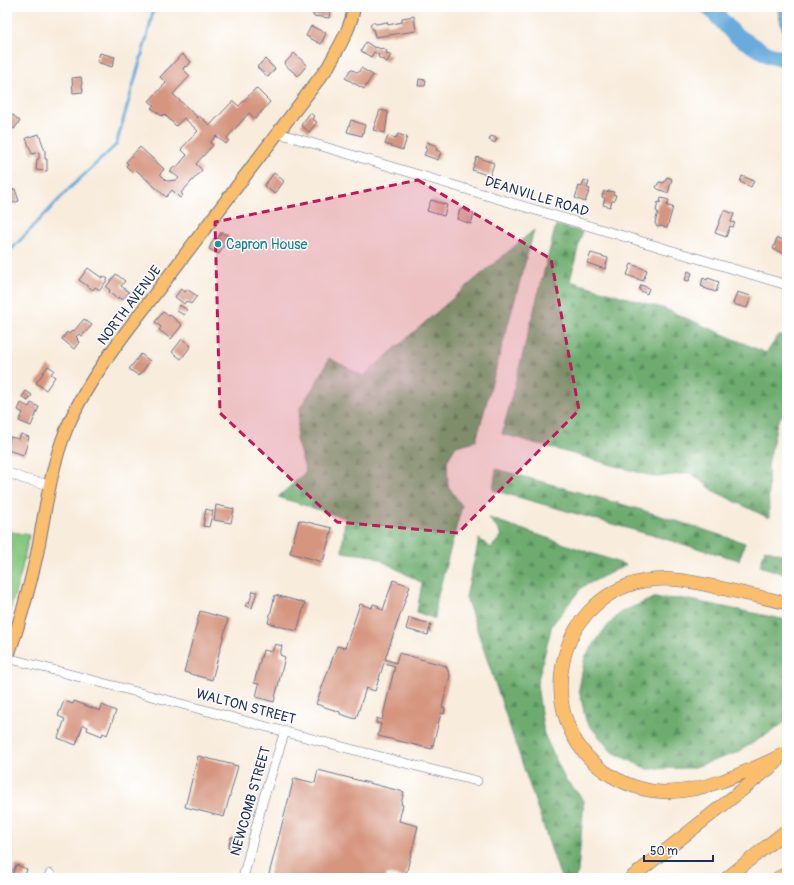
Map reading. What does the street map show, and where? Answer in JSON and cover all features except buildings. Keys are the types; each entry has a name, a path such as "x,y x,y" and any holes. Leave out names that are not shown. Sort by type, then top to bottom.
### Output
{"highway":[{"path":"787,603 677,580 654,580 631,585 608,596 581,622 568,643 564,655 560,680 560,693 562,706 570,730 583,752 610,775 620,781 643,789 666,792 704,786 731,778 787,754"},
{"path":"631,878 787,754"},
{"path":"727,878 787,830"},
{"path":"778,878 787,873"}],"main road":[{"name":"NORTH AVENUE","path":"7,659 28,592 54,467 66,430 82,397 100,368 328,67 344,38 354,7"}],"street":[{"name":"DEANVILLE ROAD","path":"278,133 787,285"},
{"path":"7,472 24,479 50,485"},
{"name":"WALTON STREET","path":"7,659 116,686 392,760 477,781"},
{"name":"NEWCOMB STREET","path":"243,878 263,800 285,731"}],"highlighted area":[{"path":"418,180 551,259 579,410 458,533 337,522 220,413 215,222"}],"green space":[{"path":"556,225 582,232 570,281 665,309 766,353 779,335 787,338 787,408 777,423 768,465 769,518 714,491 691,473 655,477 502,434"},
{"path":"534,230 476,441 456,446 447,461 448,486 462,506 437,598 435,619 417,612 422,583 373,556 342,552 345,518 278,497 306,472 296,439 300,408 322,373 329,358 363,376"},
{"path":"496,469 642,510 745,543 739,560 493,490"},
{"path":"489,518 626,565 582,587 552,625 537,684 544,734 565,779 584,800 578,872 575,878 561,878 466,597 479,539 491,548 502,535"},
{"path":"7,531 29,535 21,573 7,621"},
{"path":"765,549 787,556 787,575 760,566"},
{"path":"654,598 685,599 787,620 787,720 776,729 736,753 692,768 647,769 611,751 586,721 579,689 585,657 604,630 621,612"}],"water":[{"path":"777,7 787,7 787,49"}],"waterway":[{"path":"7,254 70,188 116,145 147,37 154,7"},
{"path":"709,7 735,35 769,55 787,60"}],"place":[{"name":"Capron House","path":"218,244"}]}
